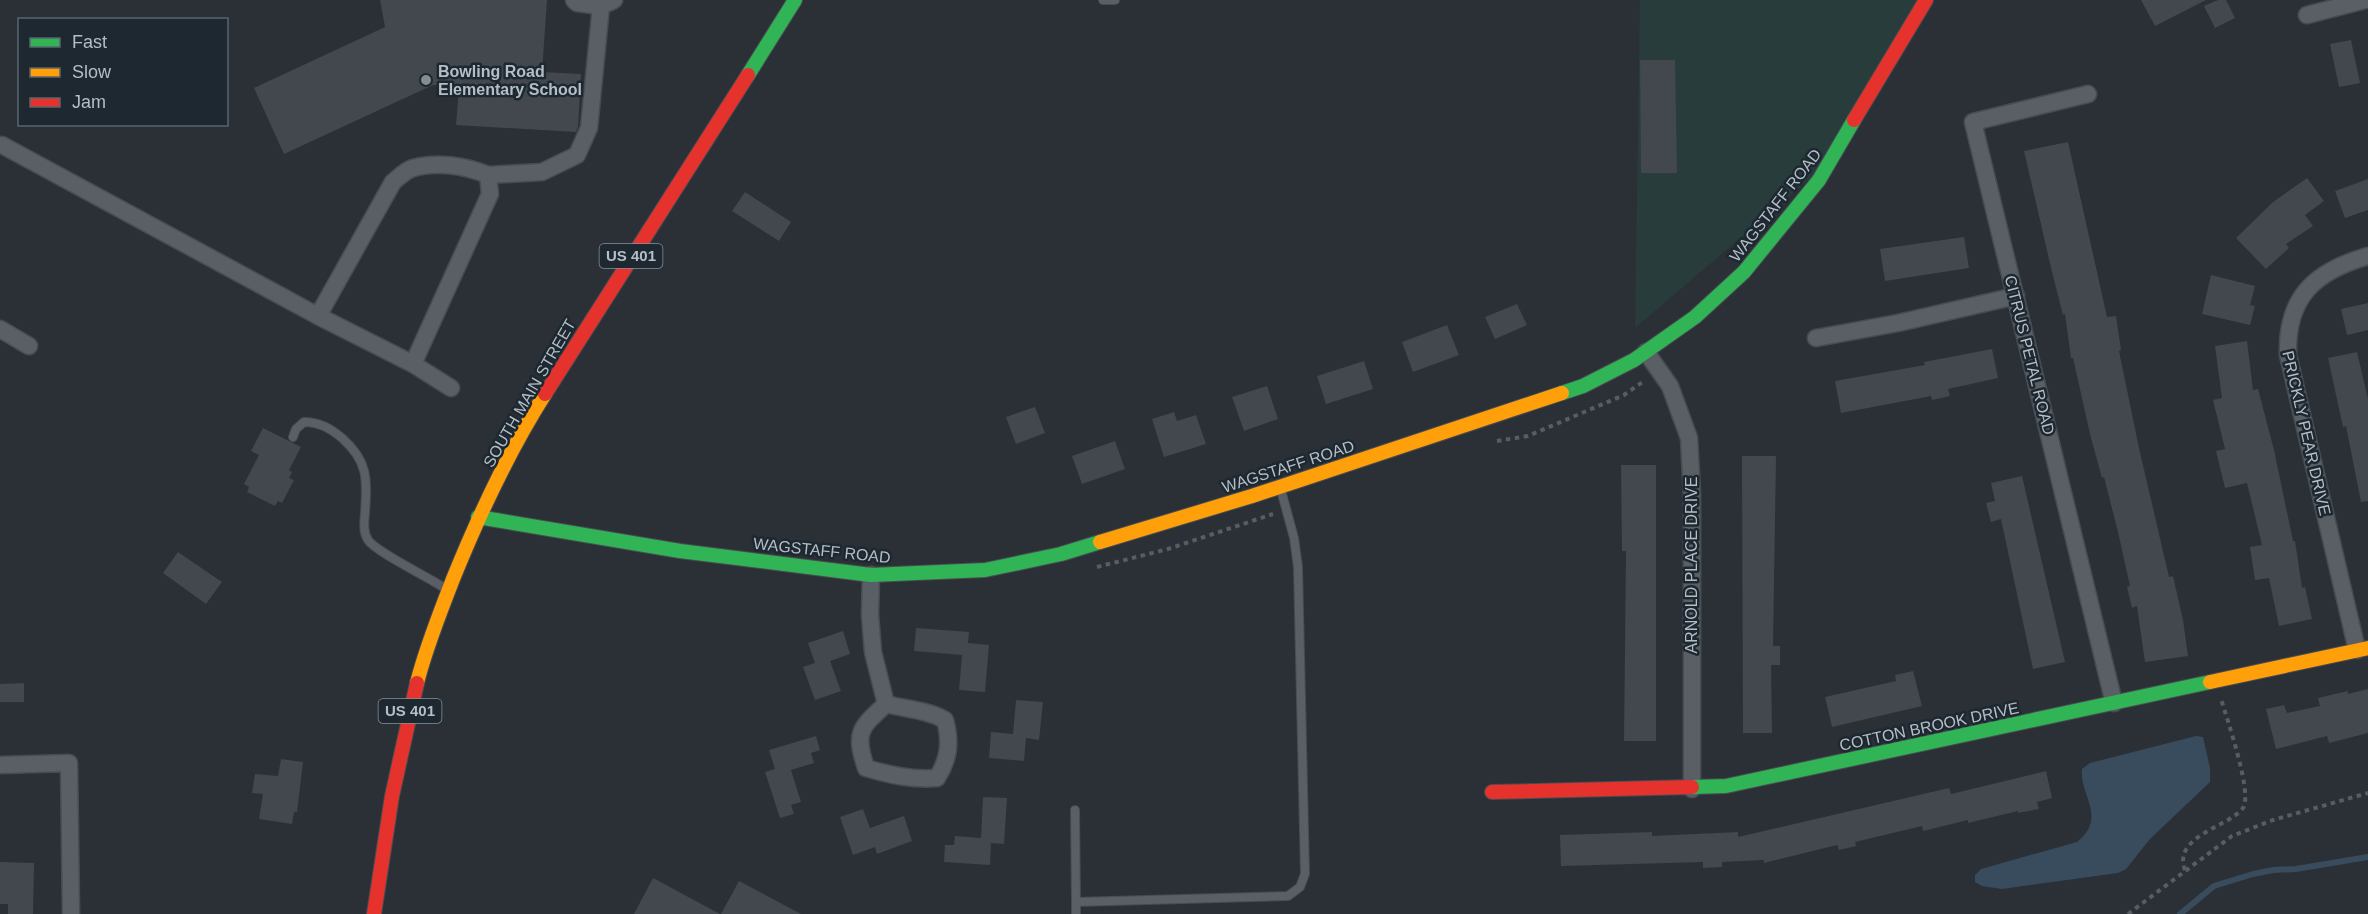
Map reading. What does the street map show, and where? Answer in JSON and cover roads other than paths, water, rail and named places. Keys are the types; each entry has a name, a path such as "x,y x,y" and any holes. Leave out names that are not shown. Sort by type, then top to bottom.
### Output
{"main road":[{"name":"WAGSTAFF ROAD","path":"478,517 520,526 680,551 871,575 985,570 1062,554 1280,487 1583,386 1646,352 1695,317 1744,272 1819,180 1848,135 1926,0"},
{"name":"SOUTH MAIN STREET","path":"374,914 392,796 426,648 478,517 525,425 787,3"},
{"name":"COTTON BROOK DRIVE","path":"1492,792 1692,789 1726,786 2363,649"}],"street":[{"path":"318,316 393,182 411,168 441,164 472,168 488,175 542,172 577,155 589,128 608,3 577,3 574,0"},
{"path":"2307,15 2365,0"},
{"name":"CITRUS PETAL ROAD","path":"2088,94 1973,122 2114,703"},
{"path":"1,146 318,316 413,364 451,388"},
{"path":"413,364 490,194 488,175"},
{"name":"PRICKLY PEAR DRIVE","path":"2363,649 2288,355 2287,335 2292,313 2304,292 2316,279 2342,263 2368,256"},
{"path":"1816,338 1898,323 2016,296"},
{"path":"0,329 29,346"},
{"name":"ARNOLD PLACE DRIVE","path":"1646,352 1671,386 1689,438 1692,495 1692,789"},
{"path":"871,575 873,652 886,704"},
{"path":"886,704 909,710 931,712 945,720 949,735 947,763 937,778 891,776 866,768 859,747 863,726 886,704"},
{"path":"0,765 69,763 71,914"}],"lane":[{"path":"1103,0 1115,0"},
{"path":"293,436 296,429 304,422 314,422 332,429 354,449 367,480 364,529 368,540 379,550 449,591"},
{"path":"1076,902 1288,896 1300,887 1305,874 1298,567 1294,538 1280,487"},
{"path":"1075,810 1076,914"}],"water":[{"path":"2196,736 2203,737 2210,768 2210,782 2150,839 2126,869 2118,873 2002,889 1982,886 1975,882 1975,875 1981,869 2077,842 2086,833 2091,815 2082,779 2082,769 2090,763"}],"waterway":[{"path":"2180,914 2214,886 2253,874 2368,857"}],"place":[{"name":"Bowling Road Elementary School","path":"426,80"}]}
